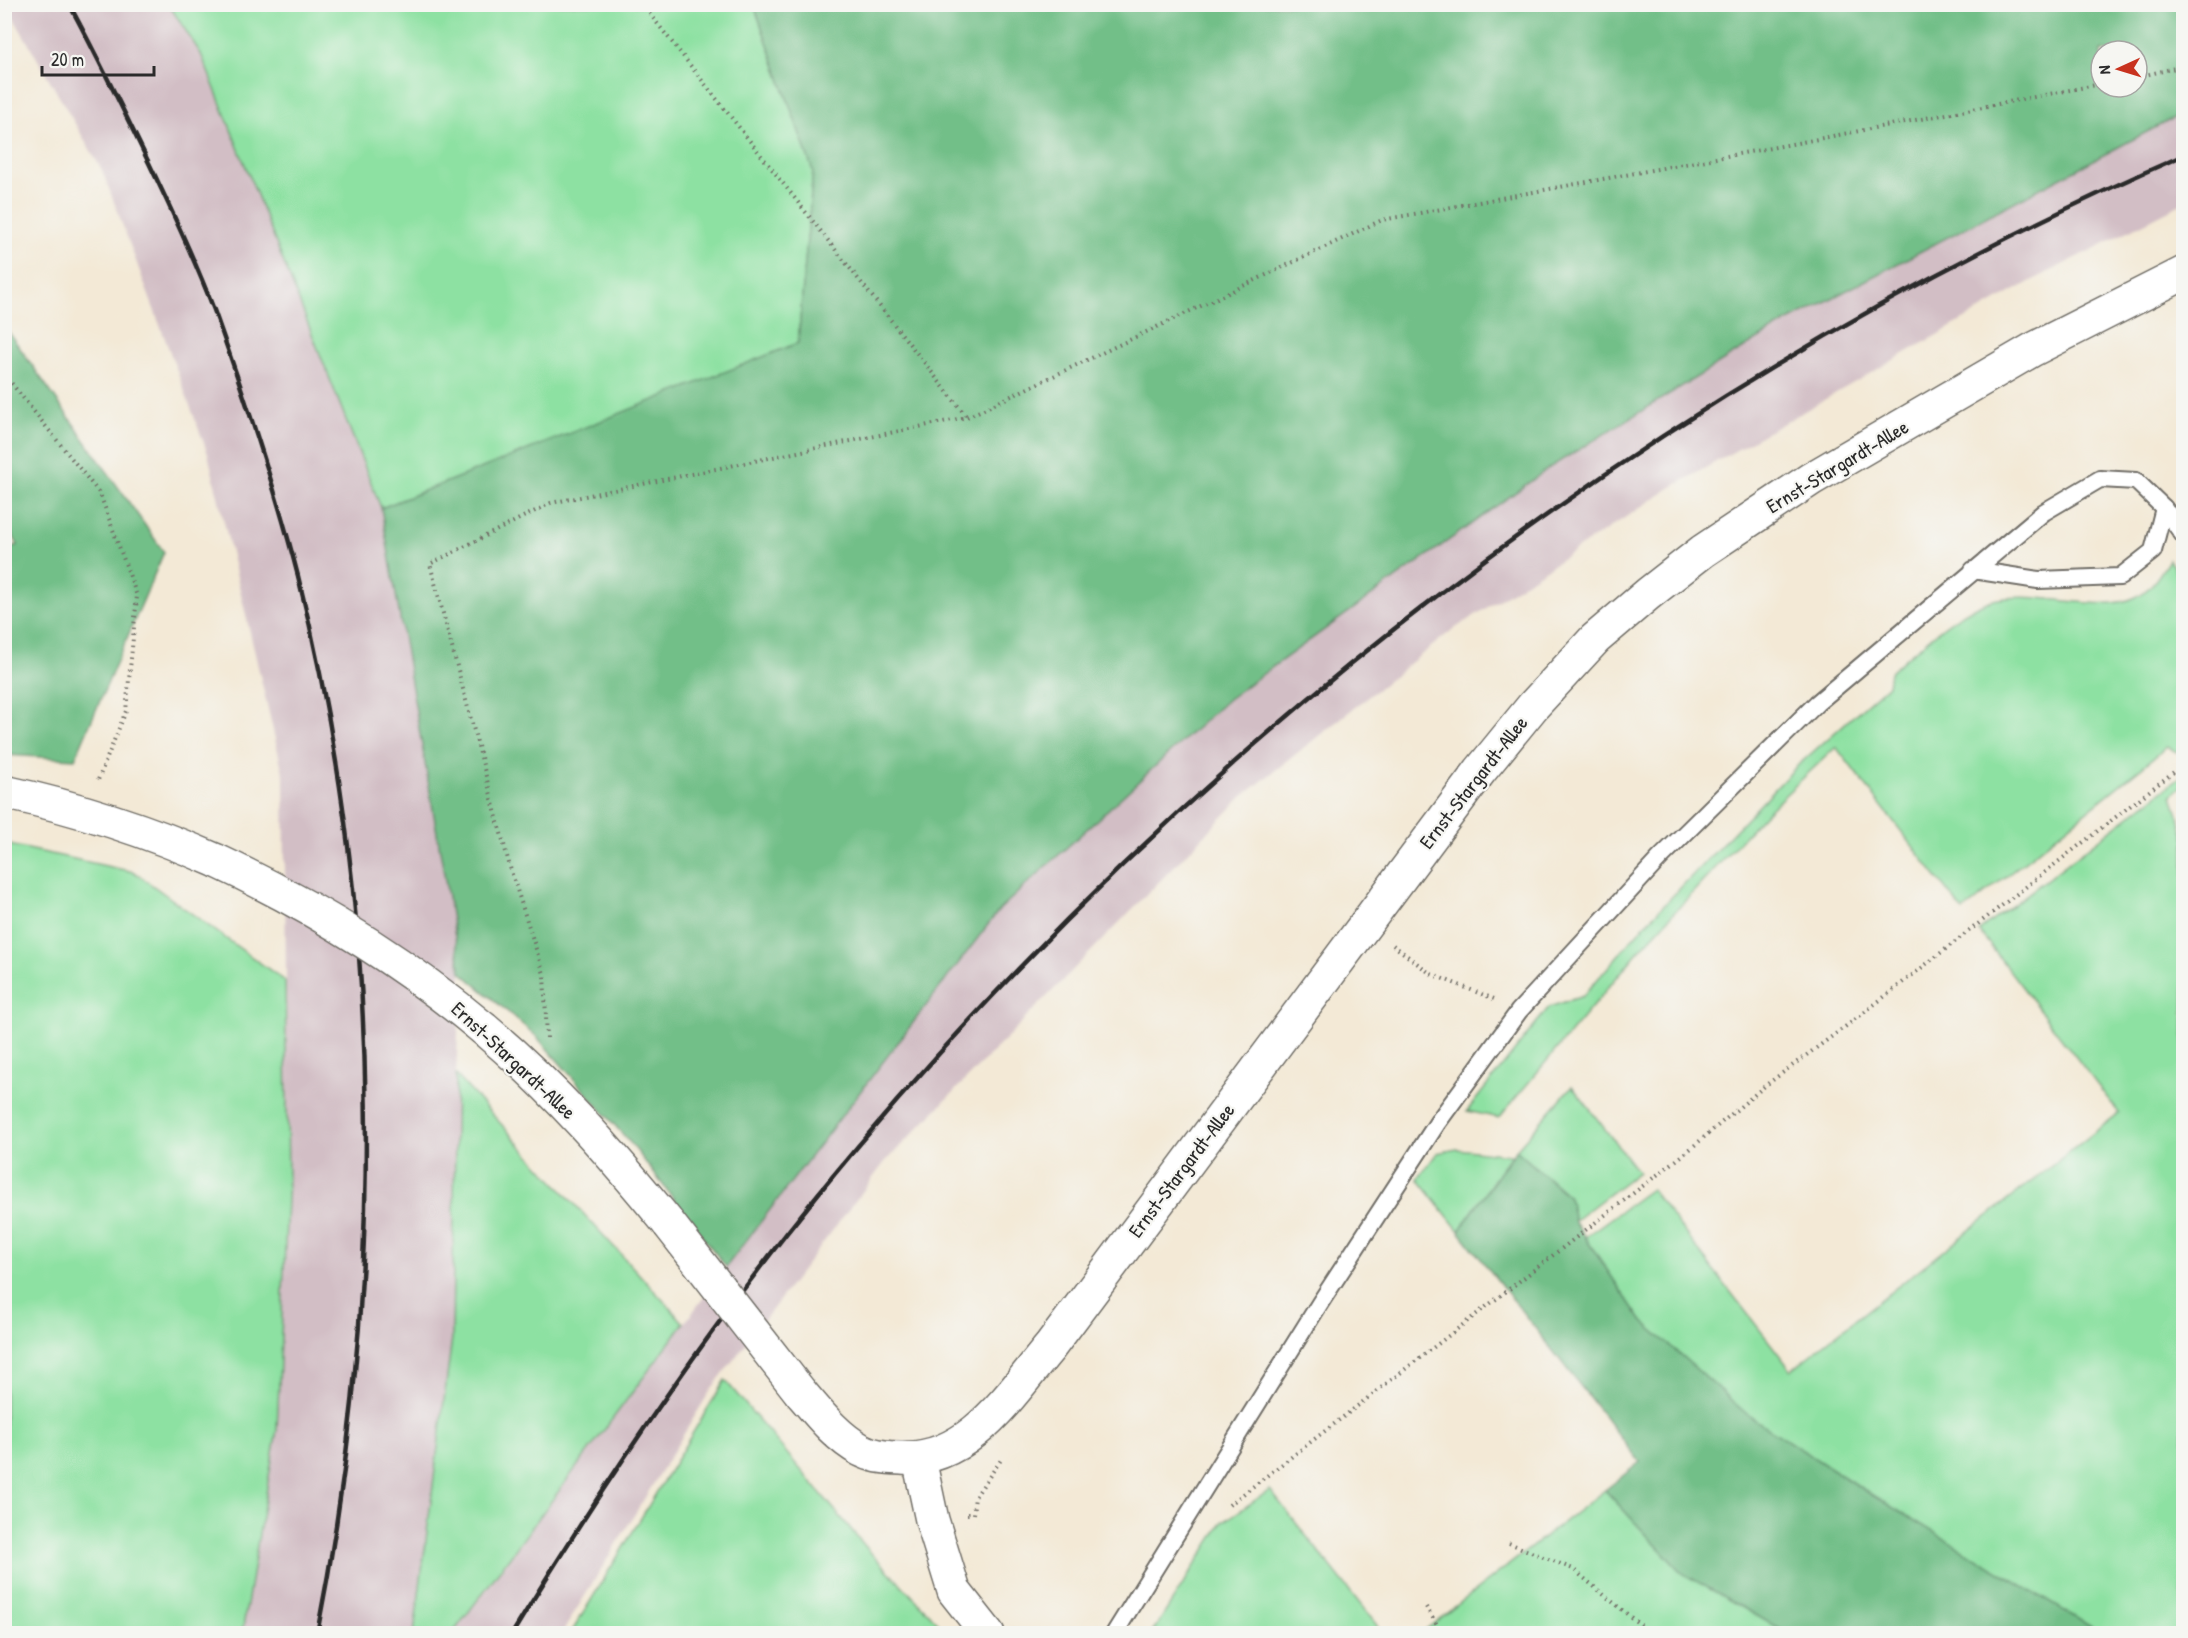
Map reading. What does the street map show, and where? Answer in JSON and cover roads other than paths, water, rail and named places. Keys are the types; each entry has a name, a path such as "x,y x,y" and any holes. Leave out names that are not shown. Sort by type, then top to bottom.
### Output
{"street":[{"name":"Ernst-Stargardt-Allee","path":"4,792 85,812 151,834 217,861 307,906 352,933 444,995 531,1070 606,1149 669,1224 828,1425 861,1450 883,1458 919,1459 934,1456 958,1445 979,1428 1050,1347 1365,923 1533,706 1594,639 1703,551 1811,479 2032,350 2184,273"},
{"path":"919,1459 932,1520 954,1591 988,1634"}],"lane":[{"path":"1114,1634 1326,1293 1438,1122 1519,1011 1660,858 1817,703 2044,512 2100,479 2136,481 2164,508 2184,537"},
{"path":"1973,570 2038,580 2120,577 2153,551 2164,508"}],"railway":[{"path":"69,4 120,103 183,236 214,310 248,409 280,509 298,576 326,706 347,838 360,970 366,1104 364,1237 355,1370 340,1502 317,1634"},
{"path":"512,1634 583,1520 696,1354 818,1194 960,1031 1111,876 1271,730 1440,594 1615,468 1798,352 1988,248 2184,155"}]}
